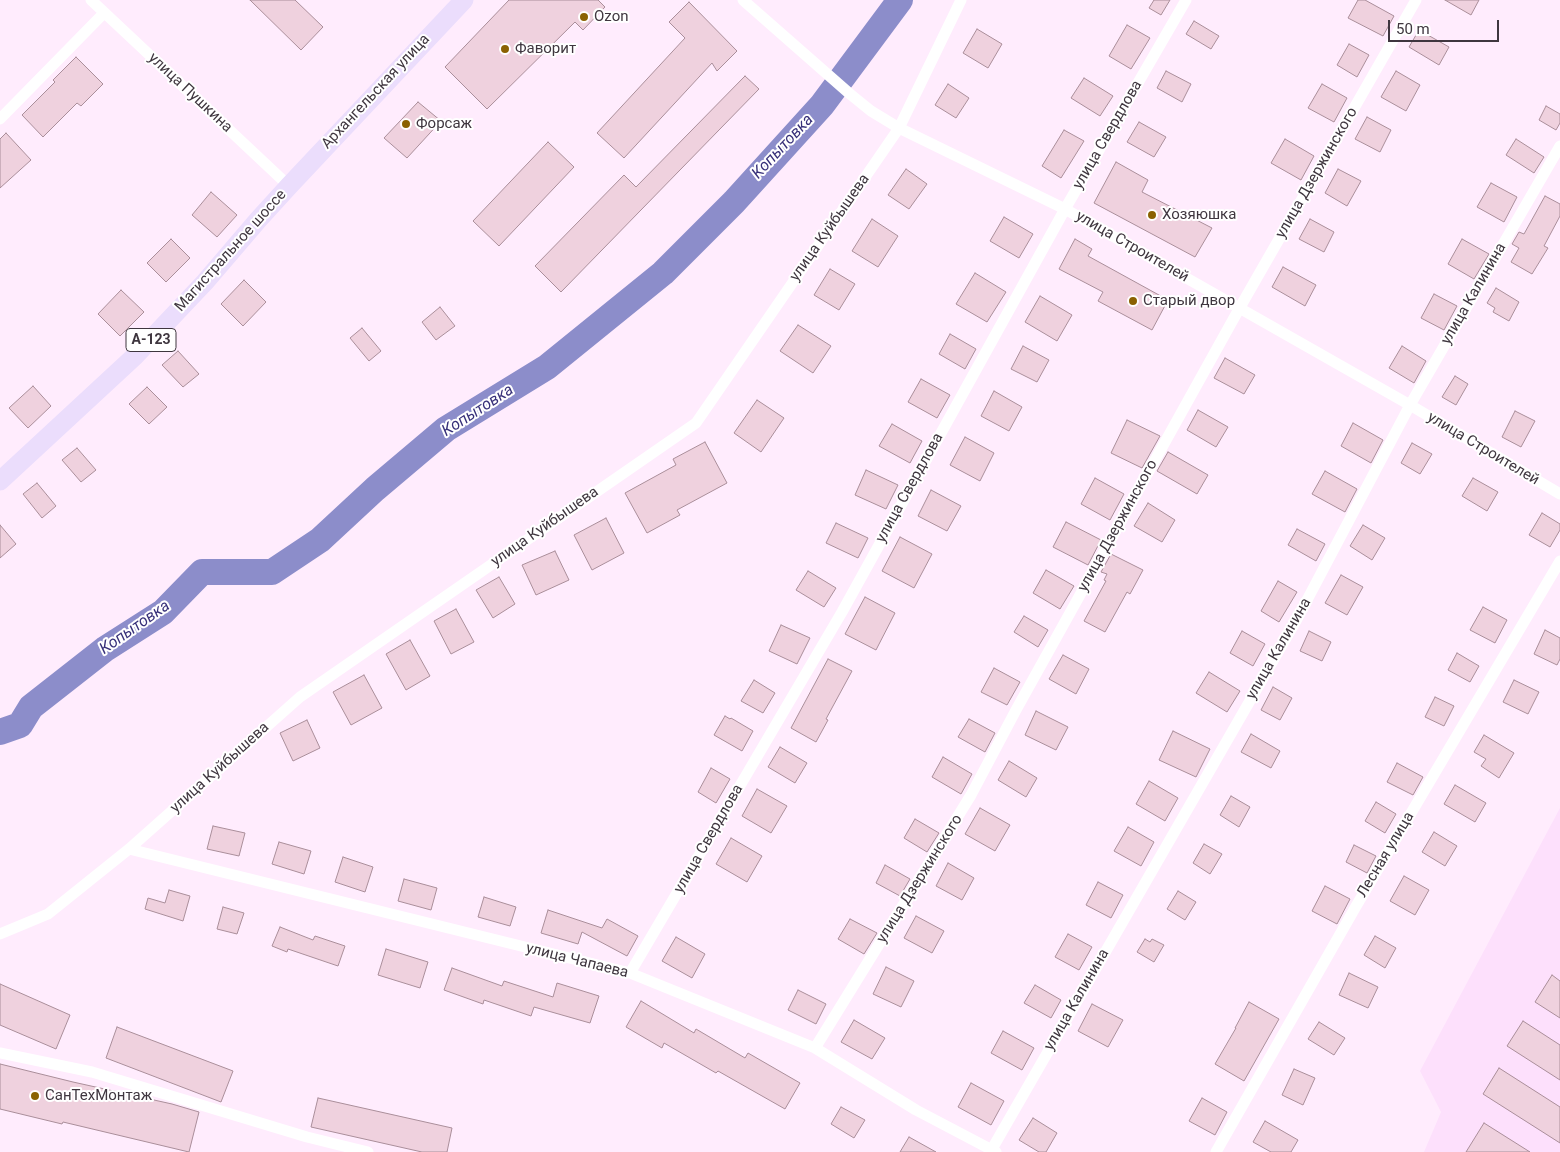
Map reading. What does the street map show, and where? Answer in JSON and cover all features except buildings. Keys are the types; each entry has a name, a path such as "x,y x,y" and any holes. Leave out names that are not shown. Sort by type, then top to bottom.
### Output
{"main road":[{"name":"Архангельская улица","path":"289,186 464,0"},
{"name":"Магистральное шоссе","path":"0,482 135,356 205,282 289,186"}],"street":[{"name":"улица Пушкина","path":"91,0 289,186"},
{"name":"улица Строителей","path":"742,0 850,94 871,111 899,128 1066,209 1560,494"},
{"name":"улица Куйбышева","path":"0,934 48,914 129,849 300,697 696,423 899,128 961,0"},
{"name":"улица Свердлова","path":"630,973 842,612 1066,209 1186,0"},
{"name":"улица Дзержинского","path":"815,1048 971,795 1016,710 1239,309 1416,0"},
{"path":"0,118 104,13"},
{"name":"улица Калинина","path":"994,1151 1297,619 1410,406 1560,146"},
{"name":"Лесная улица","path":"1216,1152 1355,908 1560,561"},
{"name":"улица Чапаева","path":"129,849 630,973 815,1048 916,1110 994,1151"},
{"path":"0,1053 92,1072 307,1137 368,1152"}],"shaded area":[{"path":"1560,808 1560,1152 1424,1152 1441,1112 1420,1071"}],"waterway":[{"name":"Копытовка","path":"0,732 20,725 31,707 105,649 163,612 202,572 272,572 320,540 375,489 446,429 547,367 663,273 734,202 822,105 900,0"}],"place":[{"name":"Ozon","path":"584,17"},
{"name":"Фаворит","path":"505,49"},
{"name":"Форсаж","path":"406,124"},
{"name":"Хозяюшка","path":"1152,215"},
{"name":"Старый двор","path":"1133,301"},
{"name":"СанТехМонтаж","path":"35,1096"}]}
